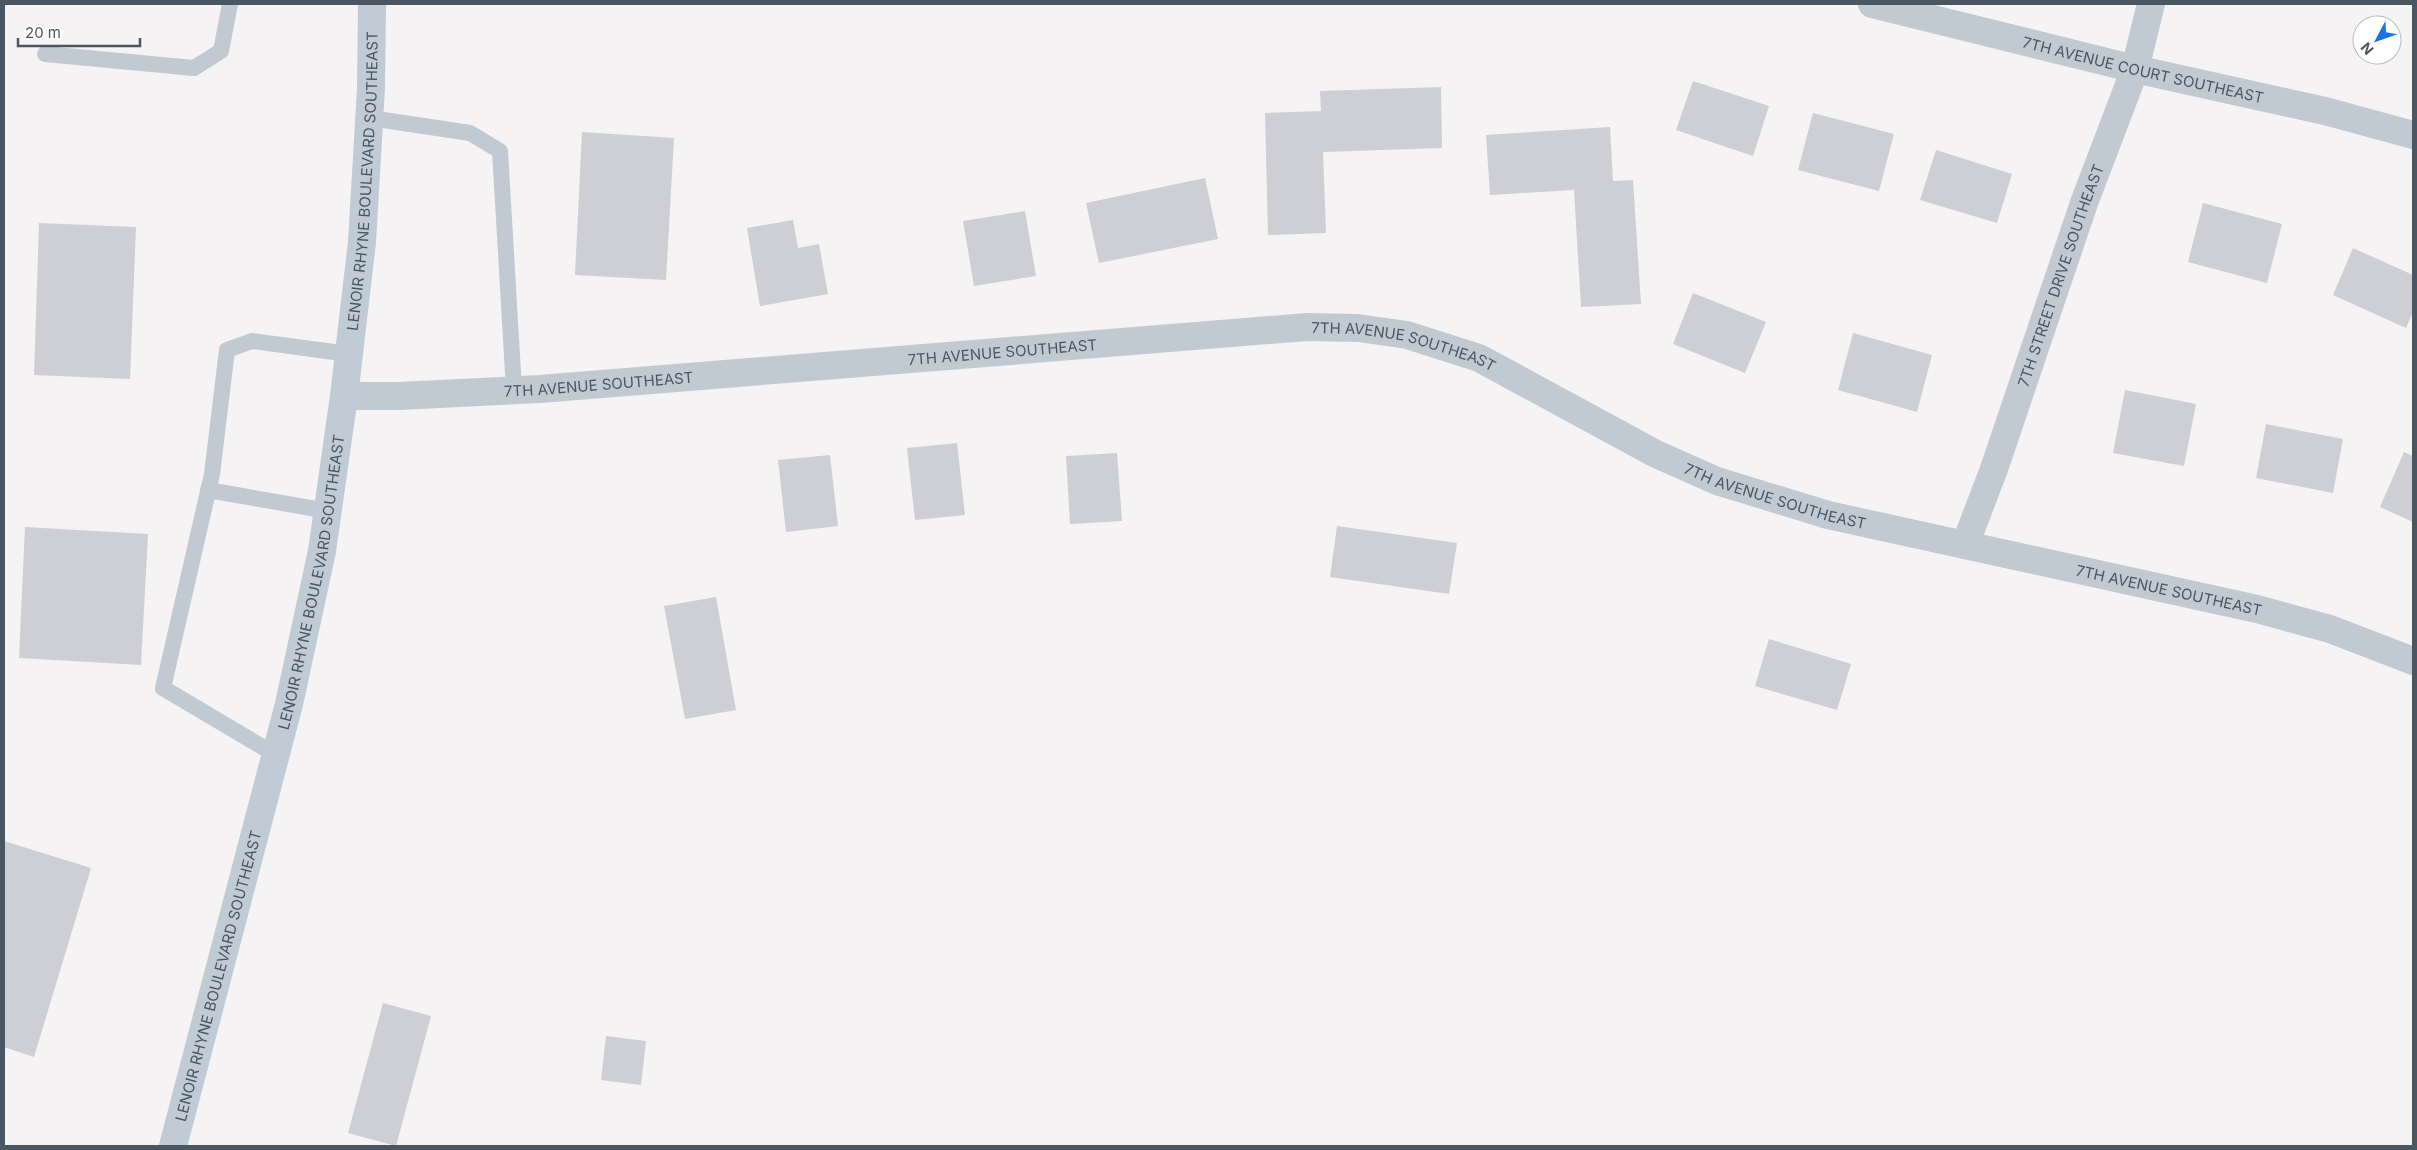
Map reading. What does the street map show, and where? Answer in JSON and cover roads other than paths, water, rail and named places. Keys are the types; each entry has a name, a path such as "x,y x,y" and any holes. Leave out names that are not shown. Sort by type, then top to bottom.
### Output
{"main road":[{"name":"LENOIR RHYNE BOULEVARD SOUTHEAST","path":"173,1146 276,755 322,551 344,396 362,242 370,118 372,4"}],"street":[{"name":"7TH AVENUE COURT SOUTHEAST","path":"1872,4 2135,69 2325,111 2413,135"},
{"name":"7TH STREET DRIVE SOUTHEAST","path":"1965,546 1994,469 2084,203 2135,69 2151,4"},
{"name":"7TH AVENUE SOUTHEAST","path":"344,396 399,396 514,390 1308,327 1358,328 1407,336 1479,358 1656,454 1716,481 1828,515 2257,609 2330,630 2413,661"}],"lane":[{"path":"45,54 194,68 221,51 230,4"},
{"path":"370,118 470,133 500,152 514,390"},
{"path":"276,755 163,688 208,490 227,350 252,341 349,354"},
{"path":"208,490 328,511"}]}
